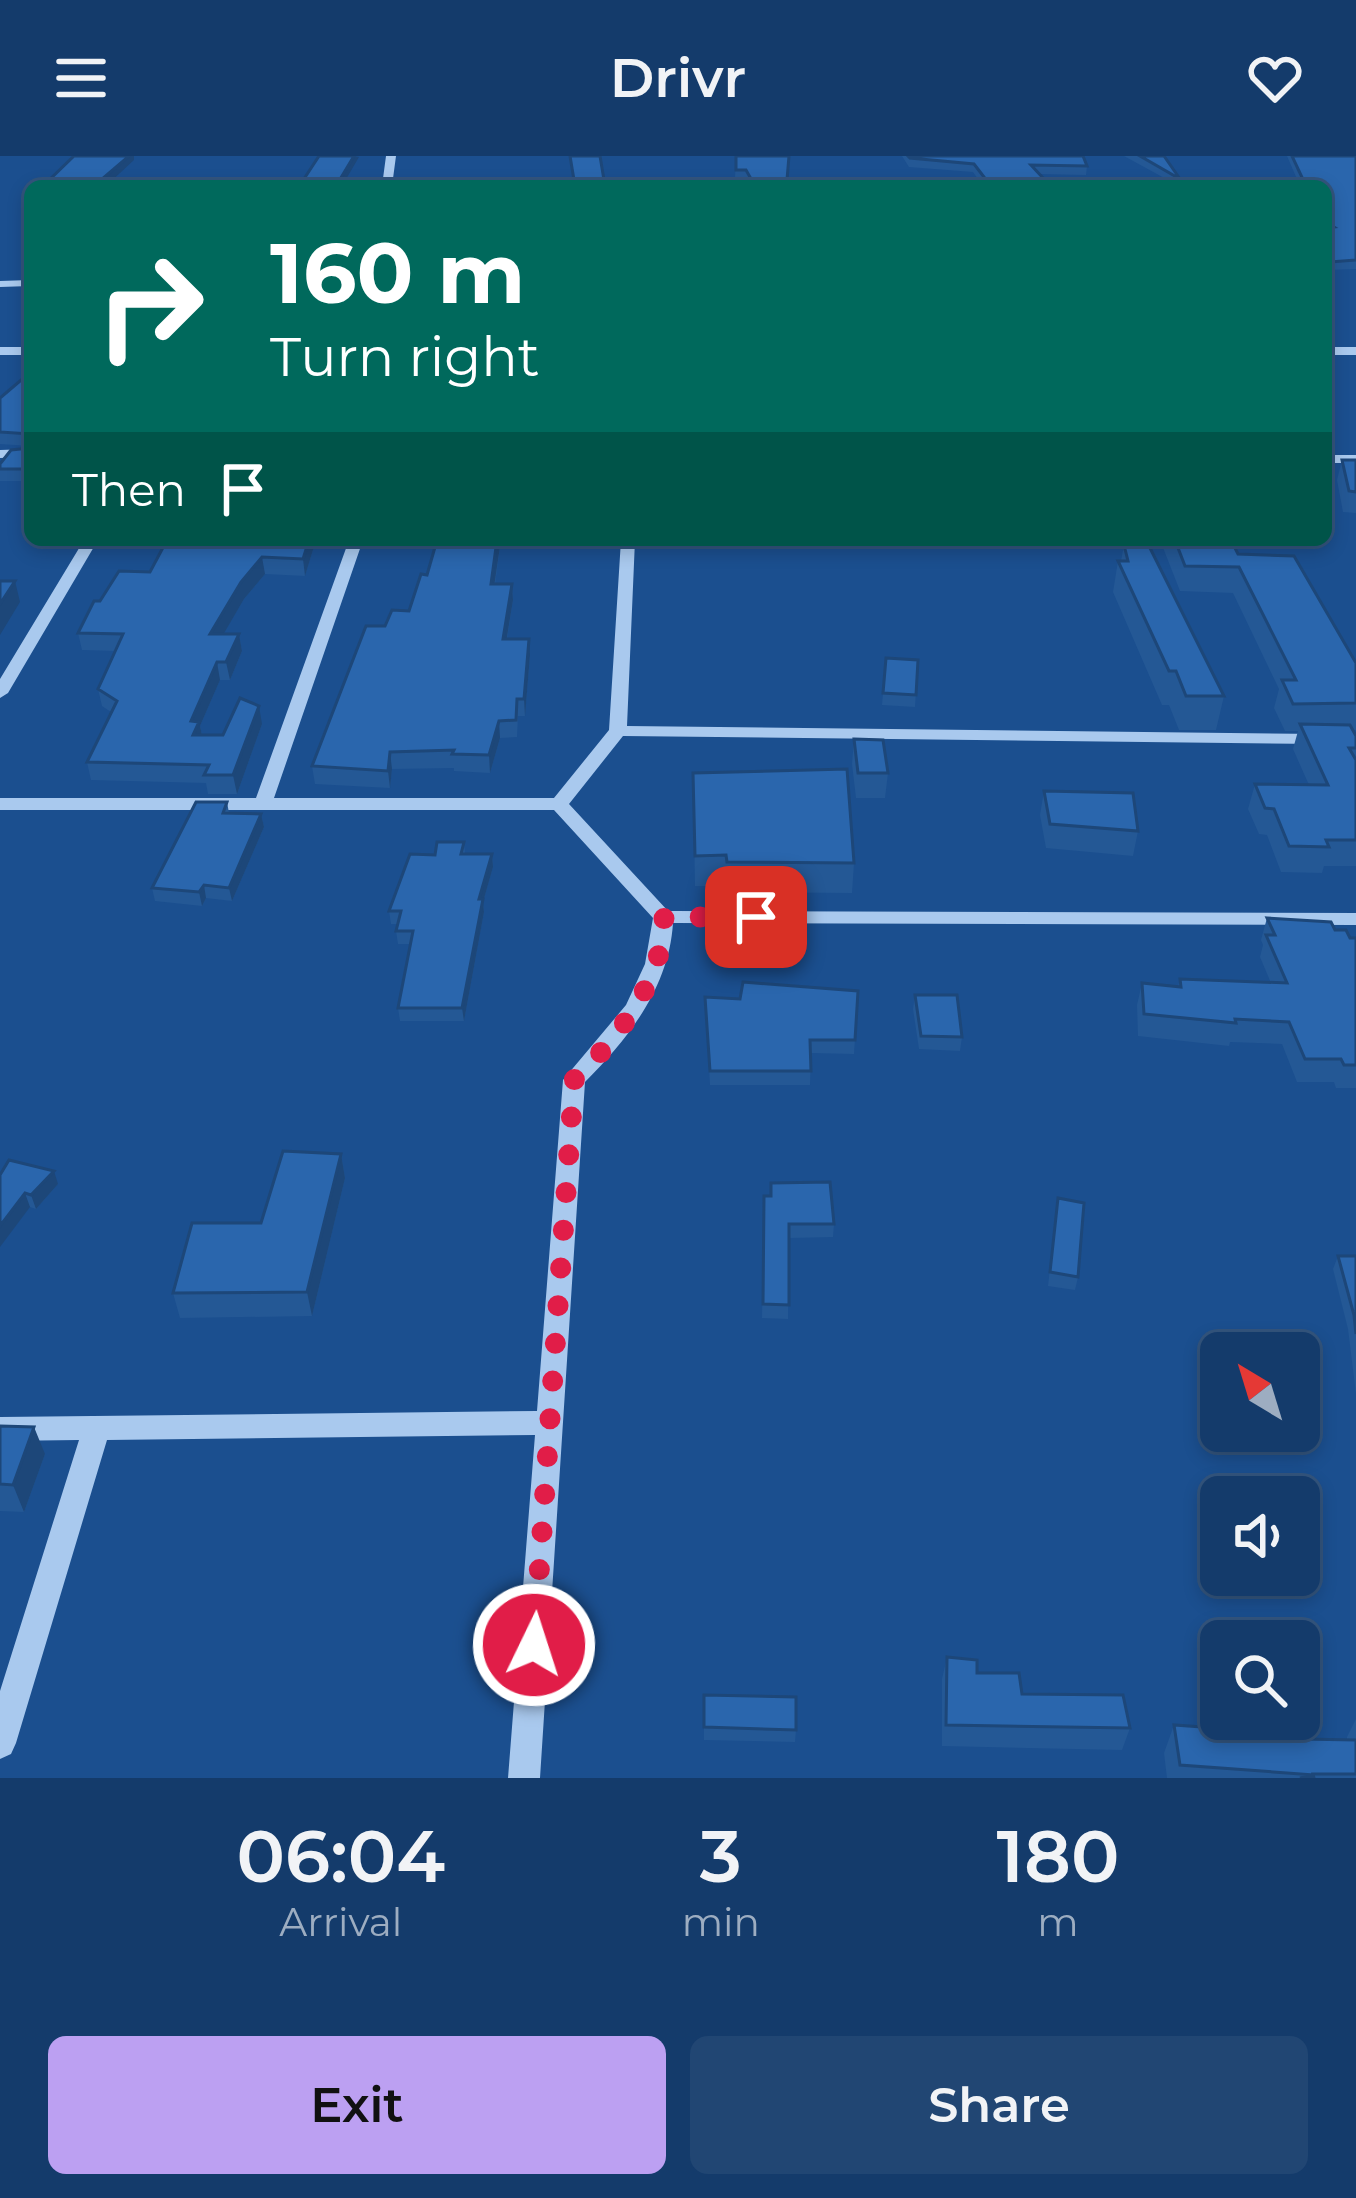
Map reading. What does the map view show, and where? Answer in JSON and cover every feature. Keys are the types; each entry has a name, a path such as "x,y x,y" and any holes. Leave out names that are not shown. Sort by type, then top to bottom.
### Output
{"street":[{"path":"0,693 87,546"},
{"path":"263,804 354,546"},
{"path":"559,804 618,731 628,546"},
{"path":"618,731 1349,740"},
{"path":"0,804 559,804 664,917 664,950 614,1041 574,1080 524,1778"},
{"path":"664,917 1356,919"},
{"path":"0,1429 550,1423"},
{"path":"0,1743 97,1426"}],"building":[{"path":"74,156 129,156 101,180 49,180"},
{"path":"319,156 354,156 340,180 303,180"},
{"path":"570,156 600,156 604,180 574,180"},
{"path":"736,156 789,156 787,180 752,180 746,170 736,170"},
{"path":"1083,156 1087,166 1031,165 1044,179 986,180 974,164 910,158"},
{"path":"1140,156 1164,156 1180,179"},
{"path":"1292,156 1356,156 1356,260 1332,262 1332,180 1303,180"},
{"path":"24,378 24,434 0,432 0,398"},
{"path":"24,449 24,469 0,469 11,450"},
{"path":"1342,460 1356,460 1356,492 1349,491"},
{"path":"164,546 307,546 303,559 262,557 210,634 239,634 226,662 217,662 191,721 199,722 193,735 223,735 240,698 259,706 233,775 204,775 209,765 87,762 117,701 98,689 123,634 78,633 94,601 100,601 119,571 150,572"},
{"path":"435,546 496,546 491,584 512,584 503,639 529,639 524,699 517,699 516,720 499,721 489,755 452,754 454,750 390,752 388,771 312,766 366,626 385,626 392,610 409,611 421,574 427,575"},
{"path":"1124,546 1149,546 1224,696 1186,696 1176,671 1169,671 1118,561 1128,561"},
{"path":"1177,546 1234,546 1238,554 1294,556 1356,663 1356,703 1293,704 1282,680 1296,680 1239,567 1185,566"},
{"path":"0,581 15,581 0,604"},
{"path":"886,658 918,660 916,695 883,693"},
{"path":"1300,724 1350,725 1356,736 1356,748 1349,748 1356,760 1356,840 1326,840 1329,847 1289,846 1274,809 1265,808 1255,784 1328,785"},
{"path":"854,739 883,740 888,773 858,773"},
{"path":"847,769 854,863 727,862 726,855 695,856 693,773"},
{"path":"1044,791 1133,793 1138,831 1050,824"},
{"path":"196,802 227,802 223,813 261,814 229,888 204,885 199,892 152,888"},
{"path":"437,842 464,842 461,854 492,854 479,899 483,899 462,1008 398,1008 413,931 396,931 401,911 389,911 410,854 435,855"},
{"path":"1267,918 1331,922 1335,930 1346,930 1350,938 1356,938 1356,1065 1344,1065 1341,1059 1305,1059 1289,1022 1235,1019 1236,1023 1144,1014 1142,983 1181,987 1180,979 1287,983 1266,935 1275,935"},
{"path":"743,982 858,991 855,1040 810,1040 811,1071 710,1071 705,997 740,999"},
{"path":"915,995 957,995 962,1037 921,1036"},
{"path":"283,1151 341,1154 307,1292 173,1293 192,1223 261,1223"},
{"path":"9,1160 54,1171 31,1195 25,1193 0,1226 0,1175"},
{"path":"830,1182 834,1224 789,1224 789,1305 763,1304 764,1196 771,1196 771,1183"},
{"path":"1058,1198 1084,1203 1078,1277 1050,1272"},
{"path":"1338,1256 1356,1256 1356,1334 1354,1315"},
{"path":"0,1426 34,1427 13,1485 0,1484"},
{"path":"947,1657 977,1660 977,1673 1019,1673 1022,1694 1123,1695 1130,1728 946,1725"},
{"path":"704,1695 796,1697 796,1730 704,1727"},
{"path":"1174,1725 1200,1727 1200,1740 1356,1740 1356,1774 1180,1765"}],"route":[{"path":"534,1645 574,1080 614,1041 664,950 664,917 756,917"}]}
